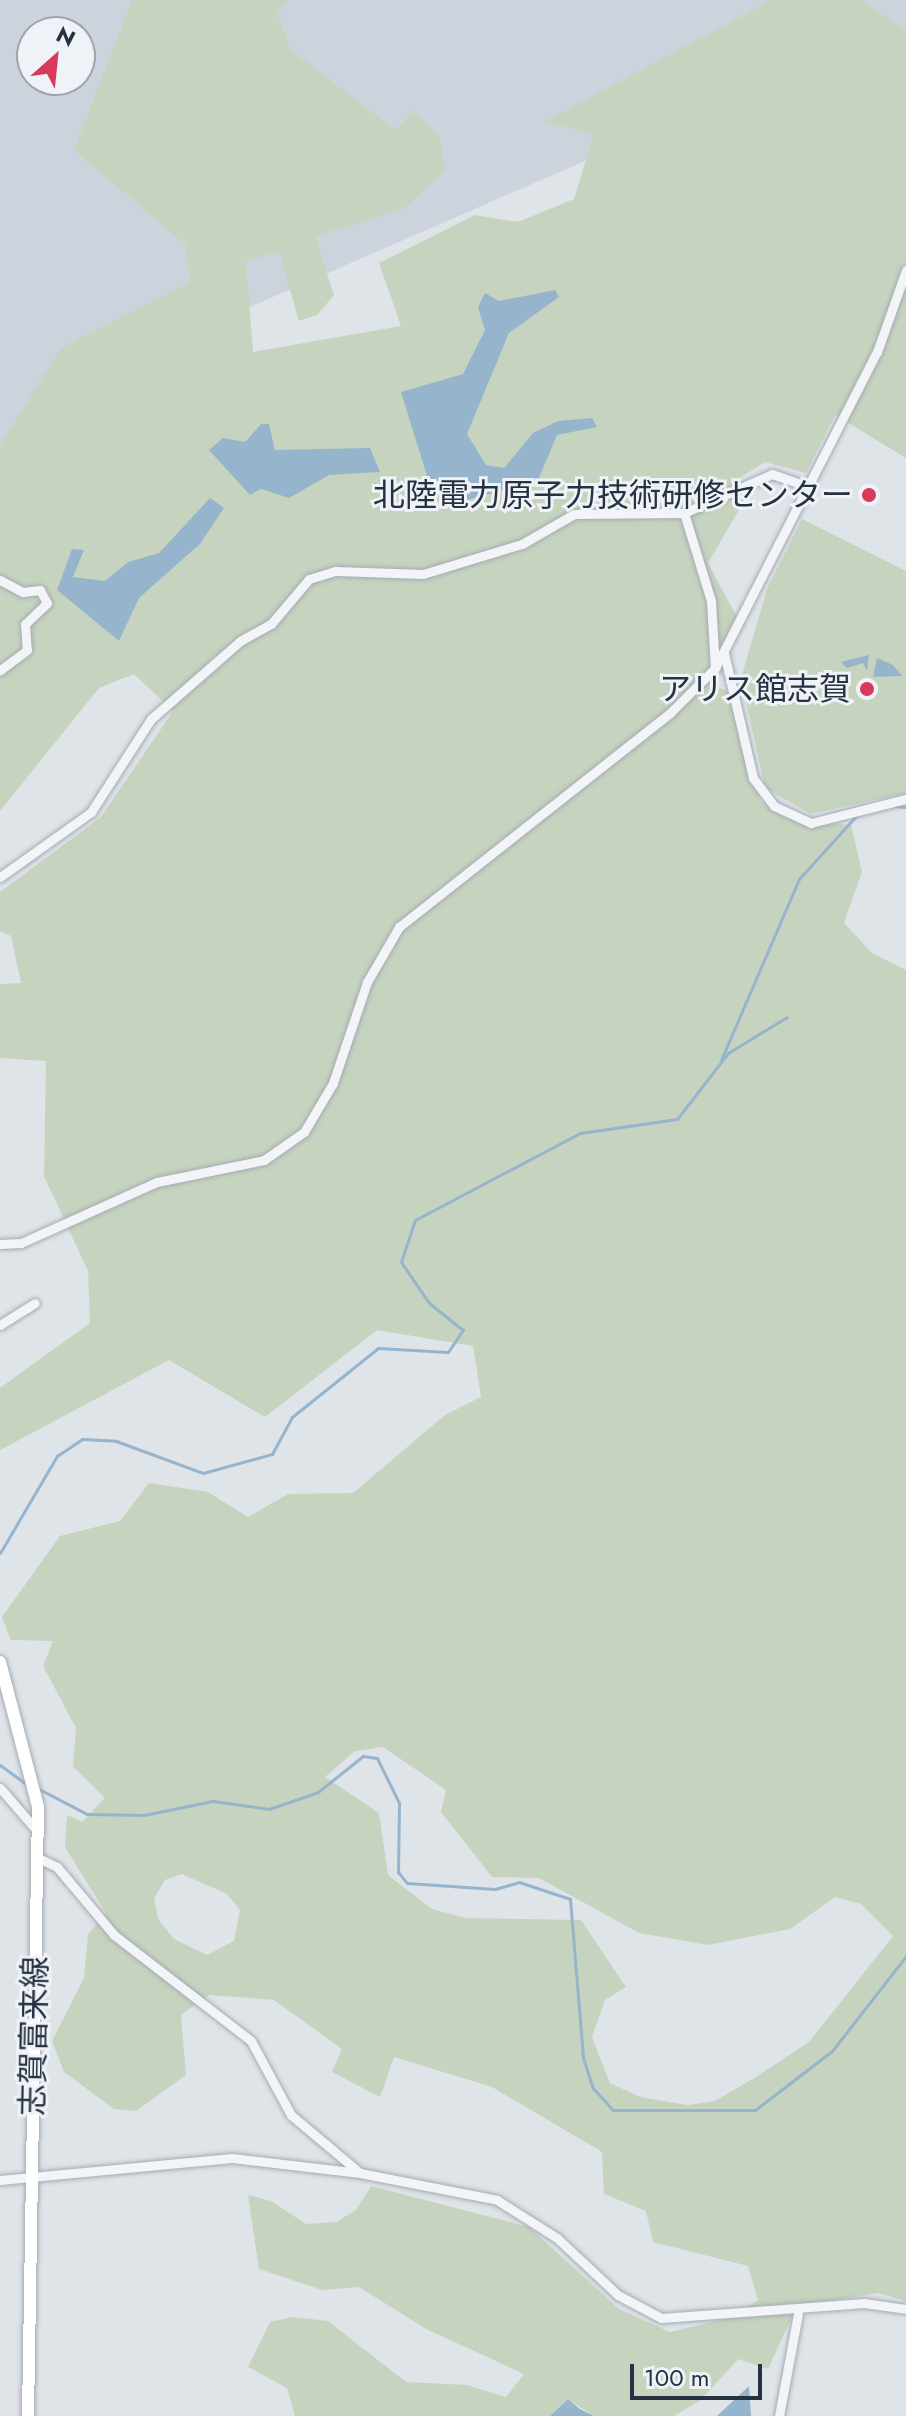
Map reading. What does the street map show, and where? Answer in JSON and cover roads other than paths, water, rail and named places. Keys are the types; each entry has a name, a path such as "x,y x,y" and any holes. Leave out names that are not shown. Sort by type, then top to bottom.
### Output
{"main road":[{"name":"志賀富来線","path":"0,1662 30,1759 38,1807 28,2416"}],"street":[{"path":"0,1244 21,1243 157,1182 237,1168 293,1143 322,1107 367,982 399,927 670,713 715,668 877,352 906,270"},
{"path":"0,877 91,812 151,719 240,641 271,624 309,579 336,571 423,574 522,544 574,514 684,513 772,474 809,487"},
{"path":"684,513 711,601 715,668"},
{"path":"0,580 23,592 40,590 47,603 25,624 27,650 0,670"},
{"path":"724,653 753,778 774,806 811,823 906,799"},
{"path":"0,1325 35,1303"},
{"path":"0,1788 38,1832"},
{"path":"38,1858 57,1867 114,1935 251,2041 291,2115 360,2173"},
{"path":"0,2180 232,2158 360,2173 511,2206 645,2314 798,2313 864,2303 906,2309"},
{"path":"779,2416 798,2313"}],"water":[{"path":"555,290 559,297 509,333 467,434 486,465 504,468 533,433 558,421 592,418 597,427 557,435 538,480 468,500 427,476 401,392 463,374 485,330 478,307 485,293 499,301"},
{"path":"261,424 269,424 275,450 370,448 380,472 329,475 289,498 261,489 250,495 209,450 223,438 245,442"},
{"path":"210,498 224,508 200,544 139,598 119,641 57,590 72,549 84,550 73,577 105,581 128,562 159,553"},
{"path":"869,655 867,671 863,663 847,668 841,662"},
{"path":"877,658 893,665 902,676 873,677"},
{"path":"749,2386 751,2416 717,2416"},
{"path":"568,2399 580,2409 594,2416 550,2416"}],"waterway":[{"path":"895,806 906,807"},
{"path":"721,1060 799,879 857,815"},
{"path":"0,1553 57,1456 82,1439 116,1441 203,1473 272,1454 292,1417 378,1348 448,1352 463,1330 429,1303 401,1262 415,1220 580,1133 677,1119 728,1053 787,1017"},
{"path":"37,1788 87,1814 144,1815 213,1801 269,1809 318,1792 363,1756 377,1758 399,1803 398,1872 407,1883 495,1889 519,1882 570,1899 583,2058 593,2088 613,2110 755,2110 832,2051 906,1956"},
{"path":"0,1765 26,1784"}],"place":[{"name":"北陸電力原子力技術研修センター","path":"869,495"},
{"name":"アリス館志賀","path":"867,689"}]}
